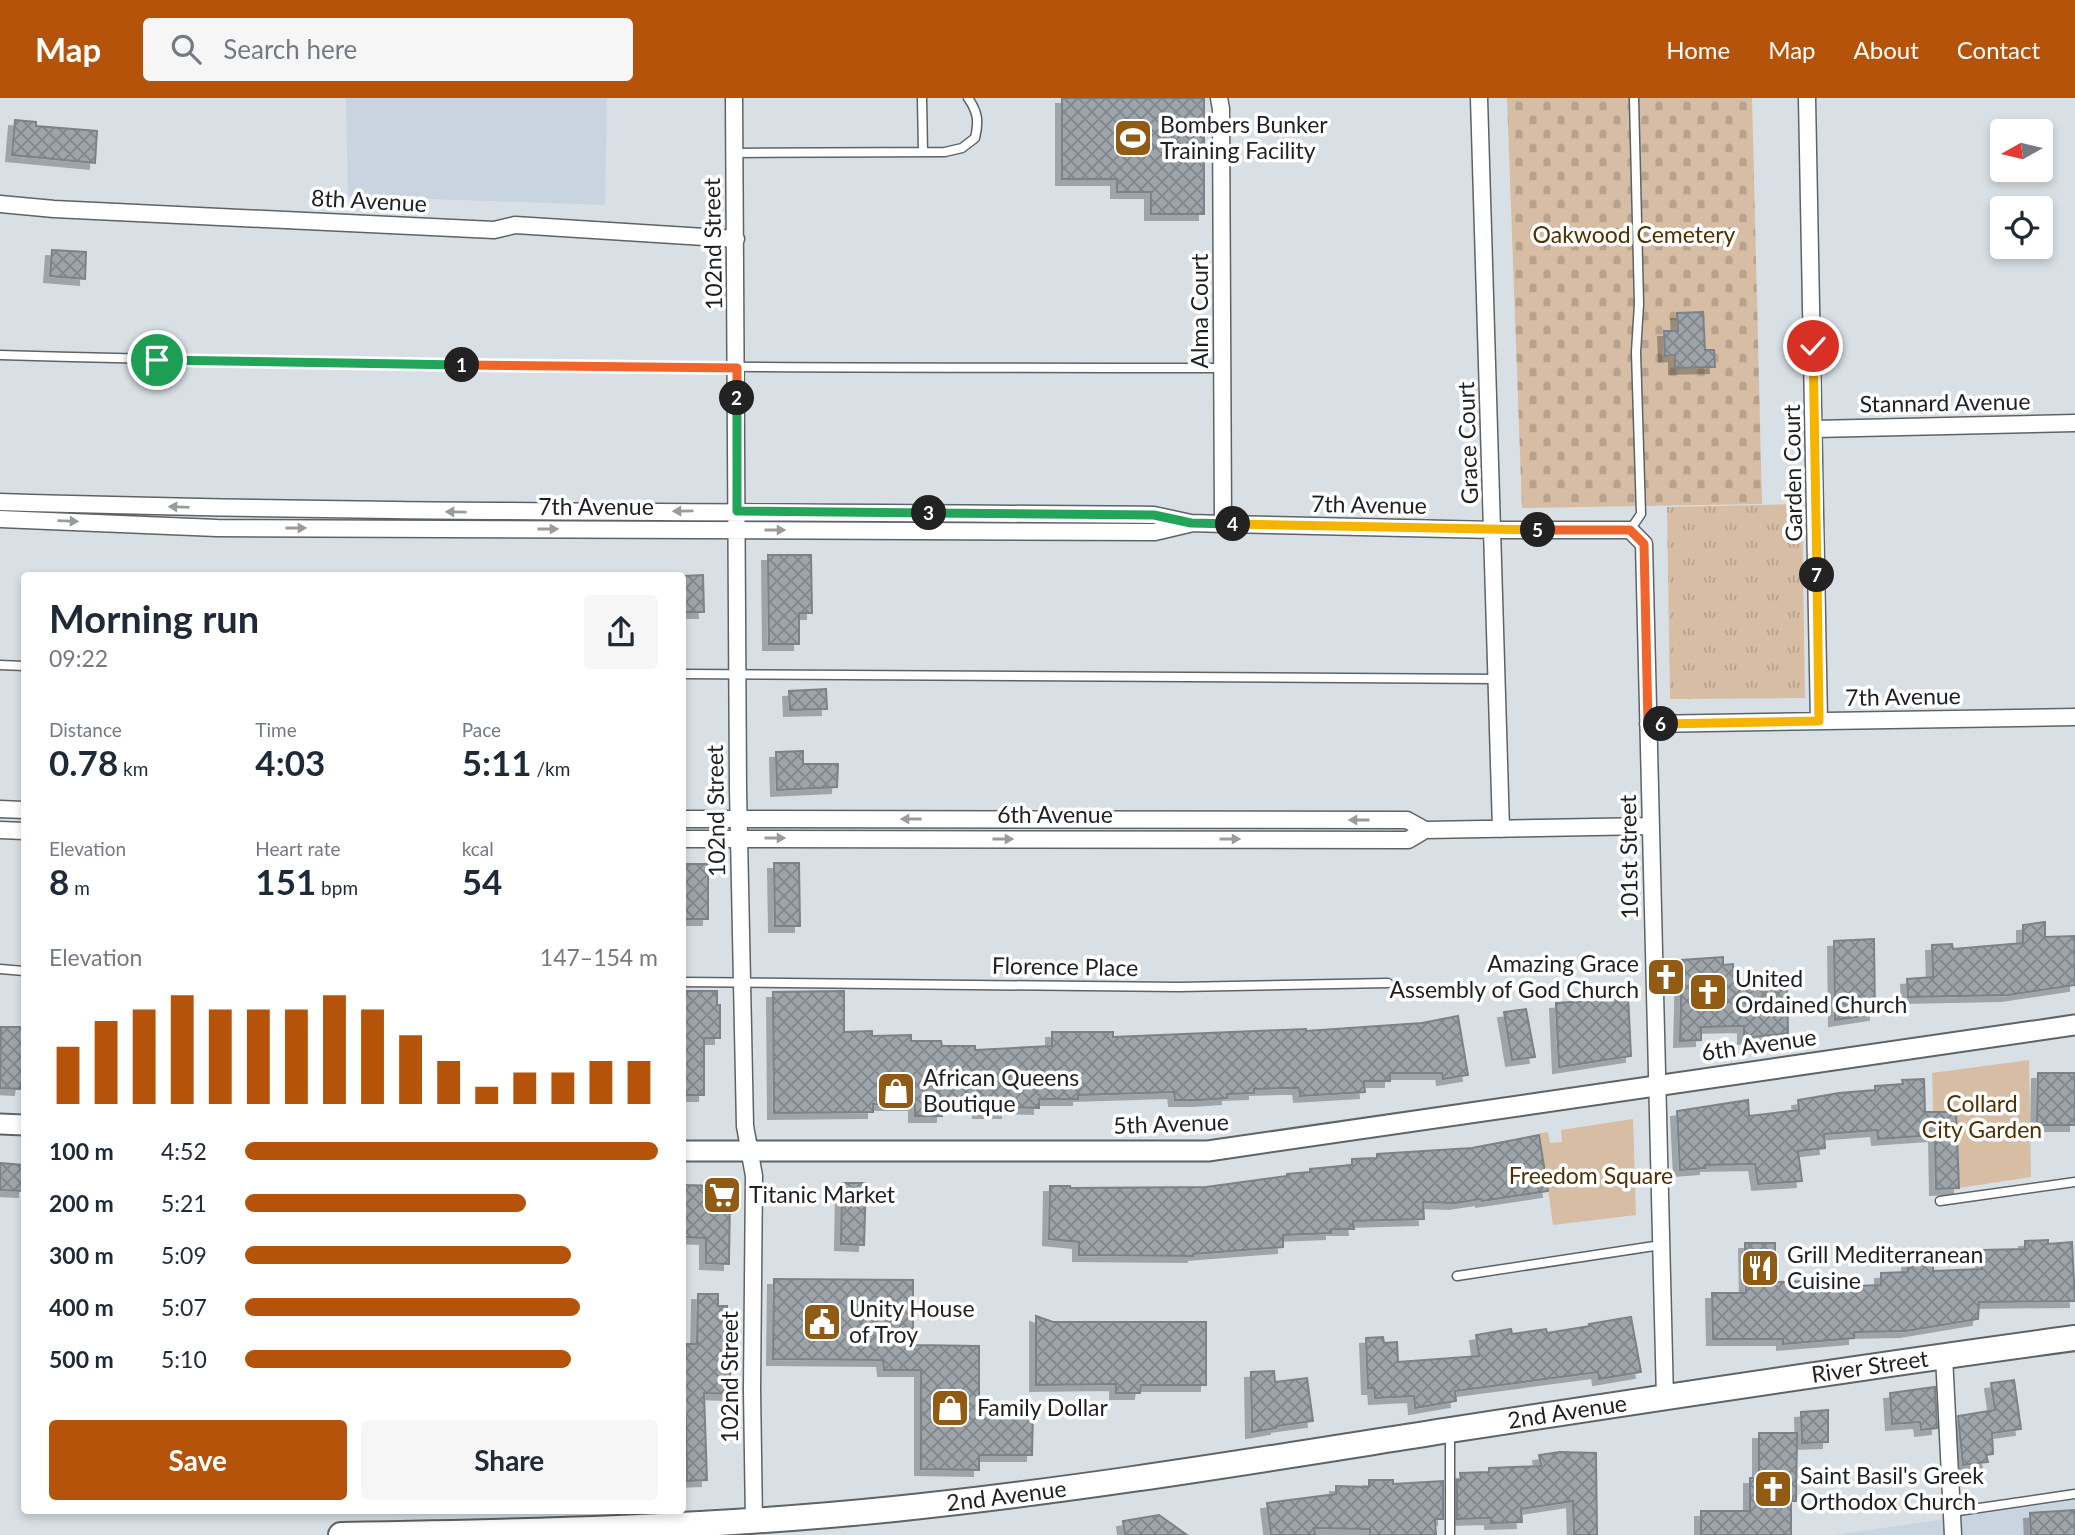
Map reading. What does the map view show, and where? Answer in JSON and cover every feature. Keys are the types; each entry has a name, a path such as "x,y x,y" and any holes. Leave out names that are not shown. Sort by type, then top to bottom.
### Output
{"main road":[{"name":"River Street","path":"1665,1399 2075,1338"},
{"name":"2nd Avenue","path":"341,1535 512,1533 754,1522 1004,1497 1310,1454 1450,1430 1665,1399"}],"street":[{"name":"102nd Street","path":"734,98 739,838 745,1126 754,1176 754,1522"},
{"name":"Alma Court","path":"1219,98 1223,524"},
{"name":"Grace Court","path":"1479,98 1501,829"},
{"name":"Garden Court","path":"1807,98 1819,721"},
{"name":"8th Avenue","path":"0,204 54,209 495,230 515,225 736,239"},
{"name":"Stannard Avenue","path":"1815,429 2075,423"},
{"name":"7th Avenue","path":"0,502 737,530 1156,533 1191,523"},
{"name":"7th Avenue","path":"0,519 207,527 513,521 737,511 1154,515 1191,523 1493,530 1630,530"},
{"name":"101st Street","path":"1630,530 1644,544 1665,1399"},
{"name":"7th Avenue","path":"1648,724 2075,718"},
{"path":"0,809 21,810"},
{"name":"6th Avenue","path":"686,819 1408,820 1425,830"},
{"name":"6th Avenue","path":"686,839 1408,840 1425,830 1650,827"},
{"path":"0,830 21,831"},
{"name":"6th Avenue","path":"1657,1086 2075,1025"},
{"name":"5th Avenue","path":"686,1151 1208,1151 1657,1086"},
{"path":"0,1124 21,1125"},
{"path":"1944,1356 1953,1535"}],"lane":[{"path":"922,98 923,152"},
{"path":"735,153 945,152 962,148 975,138 978,122 975,108 968,98"},
{"path":"1630,530 1641,514 1636,352 1639,304 1634,98"},
{"path":"0,355 236,362 737,368 1223,368"},
{"path":"207,508 207,527"},
{"path":"0,665 21,666"},
{"path":"686,674 1498,679"},
{"path":"0,969 21,971"},
{"name":"Florence Place","path":"686,982 1179,987 1388,983"},
{"path":"1940,1202 2075,1182"},
{"path":"1457,1276 1661,1245"},
{"path":"1450,1430 1450,1535"},
{"path":"1952,1512 2075,1494"}],"shaded area":[{"path":"346,98 607,98 605,205 348,196"},
{"path":"2075,1500 2075,1535 1835,1535"}],"green space":[{"name":"Oakwood Cemetery","path":"1507,98 1752,98 1762,504 1522,508"},
{"path":"1802,504 1805,698 1670,699 1667,507"},
{"name":"Collard City Garden","path":"2029,1060 2031,1177 1959,1188 1957,1163 1935,1162 1932,1073"},
{"name":"Freedom Square","path":"1633,1119 1636,1215 1553,1225 1540,1133 1548,1132 1550,1143 1562,1142 1561,1130"}],"building":[{"name":"Bombers Bunker Training Facility","path":"1062,98 1204,98 1204,214 1151,214 1151,192 1117,192 1117,179 1062,179"},
{"path":"15,120 36,122 36,126 97,131 95,163 12,155"},
{"path":"52,250 86,252 85,279 50,276"},
{"path":"1703,312 1705,350 1714,350 1715,367 1675,368 1675,355 1665,356 1664,331 1678,331 1677,313"},
{"path":"768,555 811,555 812,613 799,613 799,644 769,644"},
{"path":"703,575 704,612 686,612 686,576"},
{"path":"826,689 827,709 790,710 789,691"},
{"path":"803,751 803,764 838,764 837,787 777,790 776,752"},
{"path":"774,863 799,863 800,926 775,926"},
{"path":"686,864 708,864 708,919 686,919"},
{"path":"2045,922 2045,937 2075,936 2075,985 2008,995 1908,997 1907,979 1933,977 1932,945 1952,944 1953,949 2023,943 2023,925"},
{"path":"1874,939 1875,1014 1835,1020 1834,941"},
{"path":"1723,957 1723,965 1733,964 1734,983 1787,980 1788,1033 1744,1038 1744,1026 1701,1027 1701,1040 1680,1041 1682,960"},
{"path":"686,991 717,991 717,1005 720,1005 720,1038 704,1038 704,1095 686,1095"},
{"path":"844,991 844,1032 872,1031 872,1036 911,1035 911,1041 941,1041 942,1046 975,1046 975,1050 1052,1046 1052,1032 1113,1032 1113,1037 1306,1031 1422,1023 1458,1016 1468,1075 1443,1079 1442,1073 1390,1073 1390,1081 1364,1081 1365,1092 1300,1096 1299,1088 1254,1089 1254,1093 1227,1094 1227,1098 1199,1100 1175,1100 1174,1092 1078,1095 1078,1099 1039,1099 1039,1108 1007,1107 1007,1112 979,1112 979,1105 942,1105 942,1116 915,1116 915,1104 873,1104 873,1112 774,1113 773,992"},
{"path":"1606,995 1628,995 1631,1056 1559,1067 1556,1003 1606,1000"},
{"path":"1526,1009 1535,1057 1512,1060 1504,1012"},
{"path":"1,1027 21,1027 20,1089 0,1088"},
{"path":"2038,1073 2075,1073 2075,1125 2037,1125"},
{"path":"1924,1079 1925,1112 1956,1112 1959,1188 1936,1189 1935,1135 1878,1139 1877,1130 1824,1134 1825,1148 1798,1151 1802,1181 1758,1184 1755,1164 1705,1165 1705,1168 1680,1170 1677,1111 1748,1100 1749,1116 1799,1110 1798,1100 1875,1090 1875,1086 1903,1084 1902,1080"},
{"path":"1539,1135 1548,1191 1482,1201 1423,1202 1424,1219 1353,1221 1354,1229 1283,1235 1283,1247 1193,1256 1079,1255 1079,1242 1049,1239 1050,1186 1206,1187 1287,1176 1310,1172 1310,1169 1352,1165 1352,1159 1377,1158 1377,1154 1472,1148"},
{"path":"0,1163 21,1165 21,1191 0,1190"},
{"path":"842,1183 866,1183 864,1245 841,1244"},
{"path":"686,1185 724,1186 730,1193 729,1264 706,1263 706,1238 686,1237"},
{"path":"2048,1240 2048,1244 2072,1242 2075,1301 1979,1302 1978,1319 1906,1331 1854,1332 1854,1338 1783,1344 1783,1339 1713,1339 1712,1293 1746,1293 1745,1243 1775,1243 1775,1282 1806,1281 1806,1288 1881,1285 1881,1273 1908,1272 1908,1262 1933,1260 1933,1271 1982,1269 1982,1250 2025,1249 2025,1241"},
{"path":"774,1279 913,1280 913,1345 979,1346 979,1411 1033,1411 1032,1455 979,1455 979,1470 921,1469 921,1370 884,1370 883,1360 773,1359"},
{"path":"698,1294 718,1294 718,1306 727,1306 726,1344 730,1344 730,1394 704,1393 707,1480 687,1481 686,1344 697,1344"},
{"path":"1036,1316 1053,1322 1206,1322 1206,1385 1141,1385 1140,1393 1116,1393 1116,1384 1036,1385"},
{"path":"1631,1317 1641,1372 1599,1379 1598,1372 1455,1391 1456,1401 1415,1408 1414,1396 1375,1398 1374,1388 1368,1388 1366,1338 1383,1337 1384,1343 1397,1342 1398,1362 1479,1356 1476,1335 1511,1329 1512,1334 1546,1329 1547,1333"},
{"path":"1274,1371 1275,1382 1307,1378 1313,1421 1252,1432 1251,1372"},
{"path":"2014,1380 2021,1429 1992,1433 1993,1454 1986,1455 1988,1462 1963,1465 1958,1416 1995,1410 1991,1383"},
{"path":"1935,1387 1937,1428 1921,1430 1920,1422 1892,1424 1890,1393"},
{"path":"1828,1410 1828,1442 1802,1443 1801,1412"},
{"name":"Saint Basil's Greek Orthodox Church","path":"1759,1433 1797,1433 1796,1501 1791,1501 1791,1535 1701,1535 1701,1511 1750,1511 1750,1478 1759,1478"},
{"path":"1560,1452 1596,1453 1597,1535 1574,1535 1573,1501 1521,1509 1522,1522 1491,1523 1491,1518 1457,1519 1457,1480 1461,1480 1460,1473 1489,1472 1489,1468 1541,1466 1539,1455"},
{"path":"1369,1480 1393,1480 1393,1484 1443,1481 1443,1519 1435,1519 1436,1535 1370,1535 1370,1529 1314,1528 1315,1535 1271,1535 1267,1503 1336,1494 1336,1486 1369,1487"},
{"path":"2075,1510 2075,1535 2031,1535 2030,1513"},
{"path":"1159,1515 1187,1535 1125,1535 1123,1521"}],"place":[{"name":"Bombers Bunker Training Facility","path":"1133,138"},
{"name":"Amazing Grace Assembly of God Church","path":"1666,977"},
{"name":"United Ordained Church","path":"1708,992"},
{"name":"African Queens Boutique","path":"896,1091"},
{"name":"Titanic Market","path":"722,1195"},
{"name":"Grill Mediterranean Cuisine","path":"1760,1268"},
{"name":"Unity House of Troy","path":"822,1322"},
{"name":"Family Dollar","path":"950,1408"},
{"name":"Saint Basil's Greek Orthodox Church","path":"1773,1489"}],"route":[{"path":"157,360 737,368 737,511 1154,515 1191,523 1493,530 1630,530 1644,544 1648,724 1819,721 1813,346"}]}
